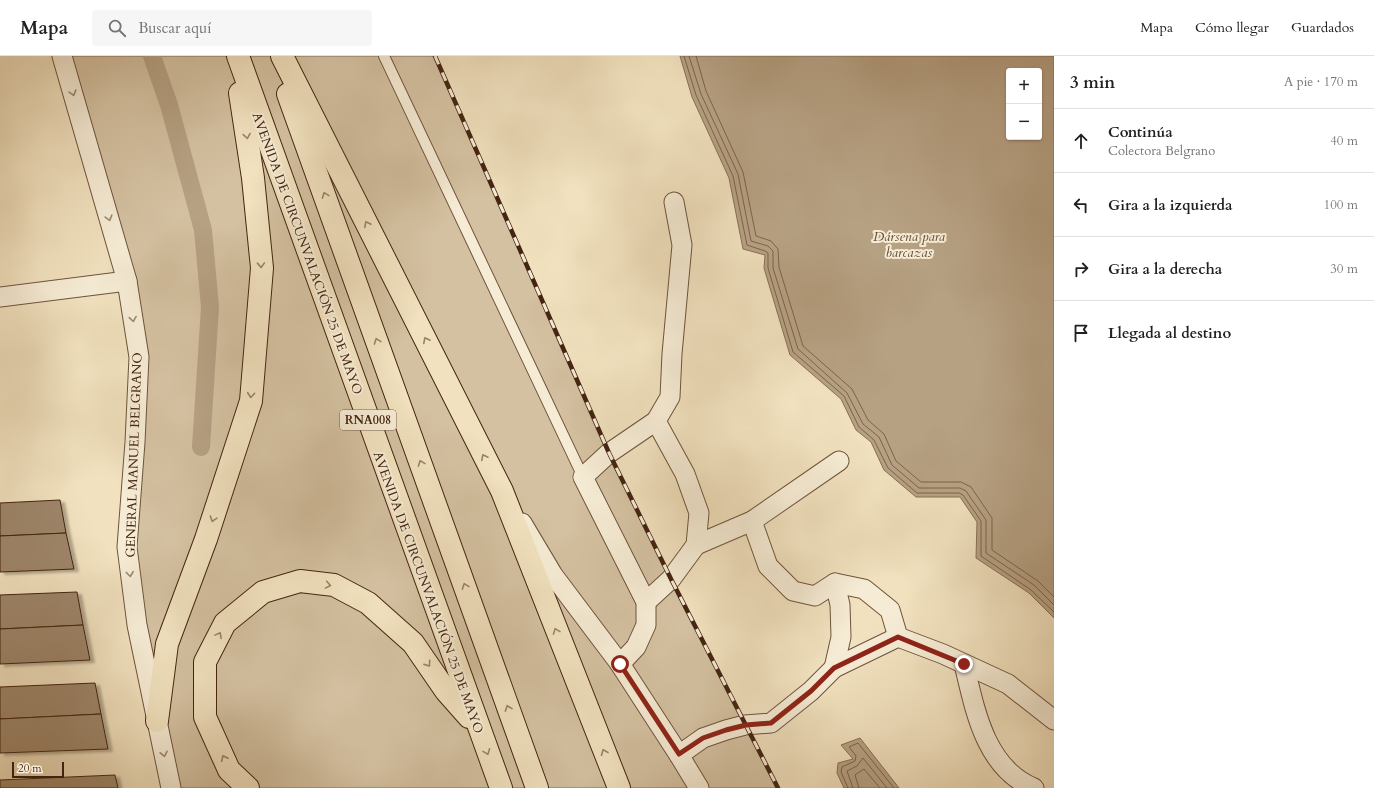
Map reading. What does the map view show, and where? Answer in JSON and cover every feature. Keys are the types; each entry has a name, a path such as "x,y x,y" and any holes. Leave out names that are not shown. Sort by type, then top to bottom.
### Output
{"highway":[{"name":"RNA008","path":"156,720 167,644 206,539 251,401 262,268 254,178 236,56"},
{"name":"AVENIDA DE CIRCUNVALACIÓN 25 DE MAYO","path":"236,56 477,727 500,786"},
{"name":"RNA008","path":"275,56 537,788"},
{"path":"282,56 502,491 619,788"},
{"path":"248,788 229,770 205,717 205,662 225,623 264,592 300,580 334,586 368,603 413,643 446,691 477,727"}],"street":[{"name":"GENERAL MANUEL BELGRANO","path":"62,56 127,281 139,358 136,442 127,547 137,625 171,788"},
{"path":"620,664 636,647 646,625 646,602 583,477 609,453 656,421 670,397 672,354 680,280 682,245 674,202"},
{"path":"0,297 127,281"},
{"path":"656,421 685,474 699,513 696,545"},
{"path":"646,602 671,579 696,545 752,521 839,461"},
{"path":"502,491 553,575 620,664 679,754 699,788"},
{"path":"752,521 768,566 793,591 815,596 835,584 864,589 890,610 898,637"},
{"path":"834,668 841,637 840,605 835,584"},
{"path":"679,754 703,738 726,730 746,725 771,723 811,691 834,668 898,637 1008,684 1054,720"},
{"path":"964,664 984,737 1004,768 1034,788"}],"lane":[{"path":"384,56 583,477"}],"shaded area":[{"path":"62,56 435,56 609,453 671,579 778,788 171,788 127,547 139,357"}],"water":[{"name":"Dársena para barcazas","path":"680,56 1054,56 1054,618 1029,593 976,558 977,522 960,497 916,497 884,470 871,442 856,430 841,399 790,355 764,268 765,255 743,249 729,178 692,97"},
{"path":"860,738 899,788 844,788 837,773 838,763 853,759 841,745"}],"building":[{"path":"60,500 66,533 0,536 0,503"},
{"path":"66,533 74,569 0,572 0,536"},
{"path":"77,592 83,625 0,629 0,595"},
{"path":"83,625 90,660 0,664 0,629"},
{"path":"95,683 101,714 0,719 0,687"},
{"path":"101,714 108,749 0,753 0,719"},
{"path":"115,775 118,788 0,788 0,780"}],"waterway":[{"path":"152,56 169,105 203,230 210,307 201,447"}],"railway":[{"path":"435,56 609,453 671,579 778,788"}],"route":[{"path":"620,664 679,754 703,738 726,730 746,725 771,723 811,691 834,668 898,637 943,654 964,664"}]}
